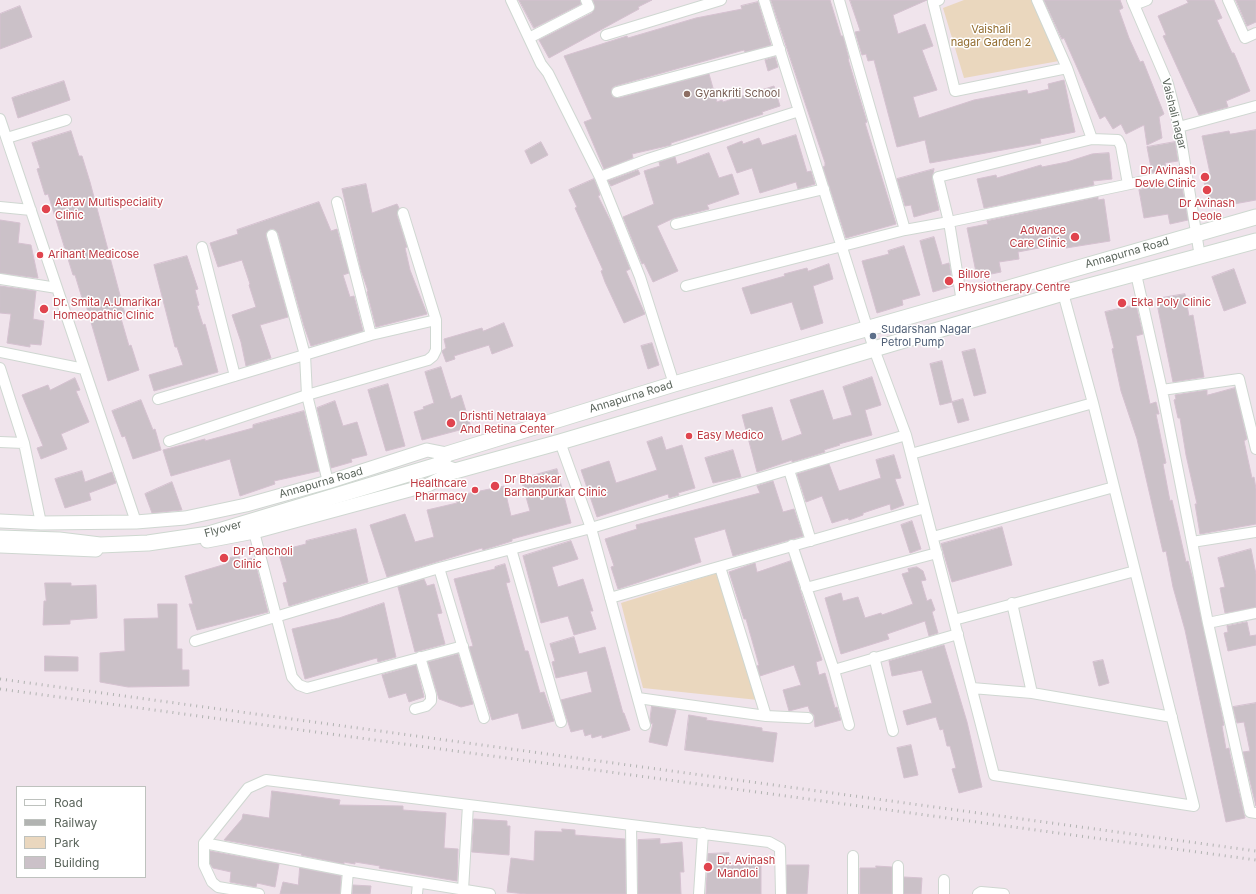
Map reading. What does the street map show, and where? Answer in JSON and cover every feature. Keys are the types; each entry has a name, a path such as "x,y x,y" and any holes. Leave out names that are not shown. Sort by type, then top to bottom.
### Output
{"main road":[{"name":"Annapurna Road","path":"438,463 674,384 1256,217"},
{"name":"Annapurna Road","path":"455,471 560,442 1063,293 1256,241"},
{"path":"438,463 455,471"},
{"name":"Flyover","path":"0,538 59,540 100,545 148,543 209,534 438,463"}],"street":[{"path":"511,0 600,177 640,277 674,384"},
{"path":"529,38 589,7 586,0"},
{"path":"606,34 721,0"},
{"path":"764,0 867,328 906,435 994,775 1194,806 1093,403 1063,293"},
{"path":"839,0 905,230"},
{"path":"939,0 933,2 955,91 1067,68"},
{"path":"1037,0 1067,68 1092,139"},
{"path":"1133,3 1147,0"},
{"path":"1228,0 1245,38 1256,33"},
{"name":"Vaishali nagar","path":"1133,3 1168,84 1180,127 1200,257"},
{"path":"617,92 780,49"},
{"path":"1180,127 1256,106"},
{"path":"600,177 648,158 799,111"},
{"path":"0,119 136,522"},
{"path":"7,138 66,120"},
{"path":"962,302 949,222 938,178 1092,139 1118,140 1121,146 1128,184"},
{"path":"686,286 905,230 1187,172"},
{"path":"676,224 824,189"},
{"path":"337,202 372,335"},
{"path":"0,207 31,210"},
{"path":"169,441 307,395 428,360 433,356 436,350 436,320 403,213"},
{"path":"272,235 305,355 307,395 328,482"},
{"path":"202,247 235,376"},
{"path":"1136,274 1162,390 1208,623 1250,812 1256,813"},
{"path":"0,279 57,288"},
{"path":"158,399 372,335 436,320"},
{"path":"0,352 84,369"},
{"path":"0,368 24,443 41,523"},
{"path":"1162,390 1240,379 1256,445"},
{"path":"911,454 1093,403"},
{"path":"195,641 439,568 592,528 906,435"},
{"path":"0,442 24,443"},
{"path":"560,442 592,528 645,725"},
{"name":"Annapurna Road","path":"0,521 41,523 136,522 192,516 246,505 328,482 427,450 438,463"},
{"path":"789,470 811,541"},
{"name":"Annapurna Road","path":"0,546 78,550 141,549 197,542 254,532 428,485 455,471"},
{"path":"933,537 1114,487"},
{"path":"610,598 925,508"},
{"path":"254,532 278,616 292,677 299,685 307,688 463,646"},
{"path":"1192,542 1256,532"},
{"path":"792,545 834,670 849,725"},
{"path":"510,549 561,722"},
{"path":"806,588 937,553"},
{"path":"720,567 766,716"},
{"path":"439,568 484,718"},
{"path":"954,620 1012,603 1135,571"},
{"path":"1012,603 1032,693"},
{"path":"1208,623 1256,614"},
{"path":"834,670 874,657 958,634"},
{"path":"415,709 426,706 431,701 432,695 420,657"},
{"path":"874,657 893,731"},
{"path":"972,688 1032,693 1172,717"},
{"path":"638,698 766,716 808,718"},
{"path":"259,894 218,888 212,882 204,865 204,843 248,788 266,780 769,842 780,848 782,894"},
{"path":"463,890 468,805"},
{"path":"631,825 632,894"},
{"path":"699,894 703,833"},
{"path":"204,843 348,871 484,894"},
{"path":"853,856 853,894"},
{"path":"898,866 898,894"},
{"path":"346,894 348,871"},
{"path":"944,880 944,894"},
{"path":"417,894 418,883"},
{"path":"978,894 981,892 1004,894"}],"green space":[{"name":"Vaishali nagar Garden 2","path":"964,0 1032,0 1059,61 964,78 943,8"},
{"path":"717,573 758,700 643,688 621,603"}],"building":[{"path":"519,0 580,0 581,4 534,28"},
{"path":"593,0 652,0 638,7 639,9 549,58 539,40 592,13 595,7"},
{"path":"771,0 830,0 841,36 843,36 848,59 867,122 865,123 896,224 846,238 823,167 825,166 825,163"},
{"path":"850,0 927,0 893,15 898,34 925,24 933,46 922,50 937,90 913,97 919,118 974,100 1027,90 1028,94 1049,89 1048,84 1064,80 1075,132 1040,139 1041,143 930,163 925,140 897,147 874,60 868,61 866,54 862,55 855,32 860,31"},
{"path":"1044,0 1120,0 1123,8 1119,10 1129,38 1140,62 1143,61 1164,114 1159,117 1162,138 1147,145 1144,125 1126,134 1121,124 1113,129 1105,116 1100,119 1064,38 1062,39"},
{"path":"1187,0 1214,0 1222,18 1217,20 1232,53 1234,53 1250,91 1226,101 1228,107 1199,115 1163,36 1166,35 1158,16 1188,3"},
{"path":"1236,0 1256,0 1256,22 1247,26"},
{"path":"758,2 771,45 745,52 744,50 615,86 612,88 611,93 613,97 619,98 709,74 717,102 722,100 723,102 774,86 780,106 762,112 763,114 671,143 671,145 632,154 633,158 604,169 584,122 592,119 564,56 627,36 628,38 696,18 742,9 741,6"},
{"path":"20,6 32,37 0,49 0,14"},
{"path":"775,57 778,67 768,71 765,60"},
{"path":"64,81 70,100 18,118 12,98"},
{"path":"1256,130 1256,200 1211,208 1202,175 1210,173 1202,136 1229,131 1230,134"},
{"path":"71,131 79,156 82,156 90,182 125,314 120,315 129,346 131,345 139,370 108,381 84,298 82,298 75,275 73,275 48,194 45,195 37,169 40,168 32,143"},
{"path":"796,135 807,172 811,171 815,184 798,189 796,182 760,193 752,168 737,173 727,147 742,141 743,144 759,138 762,145"},
{"path":"541,142 548,155 531,164 525,151"},
{"path":"1175,142 1178,161 1165,163 1167,170 1152,173 1147,147"},
{"path":"709,153 719,178 732,174 739,194 707,205 709,209 674,218 657,226 678,271 653,282 644,263 642,264 623,217 654,204 644,171 660,166 659,162 675,157 677,164"},
{"path":"1109,153 1112,179 1093,181 1094,185 984,208 977,179 996,175 997,178 1041,165 1042,167 1067,162 1092,154"},
{"path":"934,169 932,179 939,210 914,217 911,205 905,206 897,179"},
{"path":"638,170 640,174 611,186 608,181"},
{"path":"594,179 600,195 598,196 611,222 630,269 626,271 645,314 624,323 605,282 601,271 603,270 575,208 577,207 569,190"},
{"path":"1169,182 1169,185 1181,182 1188,220 1170,224 1168,214 1144,218 1139,190"},
{"path":"366,184 372,213 397,204 399,208 397,215 407,247 405,248 410,270 427,314 376,327 342,189"},
{"path":"1098,197 1098,200 1104,199 1110,241 1066,248 1065,243 1018,252 1019,259 999,262 1001,272 977,277 967,228 988,224 987,221"},
{"path":"319,202 331,231 337,229 349,273 343,275 350,297 354,296 363,331 311,346 278,233 274,229 270,229 266,233 266,237 288,317 260,325 271,358 246,366 241,342 232,315 256,307 249,285 250,284 242,260 218,267 210,243 238,234 237,230"},
{"path":"0,220 20,223 18,243 31,245 38,278 0,273"},
{"path":"934,237 942,265 949,263 953,286 933,292 920,241"},
{"path":"904,246 920,295 902,300 903,305 877,313 862,261 889,254 888,251"},
{"path":"187,256 198,289 195,290 199,305 197,306 203,325 205,324 218,372 154,391 149,375 183,365 177,347 175,347 154,265"},
{"path":"829,264 833,279 813,286 823,323 801,330 792,302 751,314 742,288 785,276 784,274 807,268 808,271"},
{"path":"1234,269 1246,303 1224,311 1212,277"},
{"path":"0,286 36,291 33,319 44,321 41,345 30,344 30,347 7,343 11,314 0,313"},
{"path":"1185,294 1189,316 1193,315 1204,377 1173,382 1156,299"},
{"path":"1136,305 1143,334 1136,336 1150,404 1156,402 1159,414 1156,414 1166,463 1163,464 1170,501 1172,500 1186,562 1188,561 1194,584 1224,725 1222,726 1226,749 1229,748 1245,818 1226,822 1185,630 1173,587 1166,551 1163,552 1137,439 1121,391 1112,349 1114,348 1105,312"},
{"path":"504,323 513,346 492,354 489,345 454,356 455,359 446,362 442,351 446,348 444,339 482,328 483,331"},
{"path":"652,343 659,365 648,369 641,346"},
{"path":"975,349 986,393 974,396 962,352"},
{"path":"942,361 952,402 940,405 930,364"},
{"path":"441,367 451,399 461,395 471,427 422,440 414,412 424,409 423,407 434,403 425,372"},
{"path":"872,377 881,405 865,410 872,435 839,444 840,445 824,450 825,452 792,462 792,460 757,472 742,415 772,407 782,441 802,434 790,400 823,390 833,420 852,415 843,387"},
{"path":"75,378 80,390 76,391 89,422 61,434 67,449 41,459 37,448 43,446 22,395 48,385 50,390"},
{"path":"388,384 405,446 386,451 368,390"},
{"path":"1235,388 1247,439 1244,441 1252,478 1254,477 1256,489 1256,524 1200,534 1195,504 1197,504 1186,455 1180,418 1178,418 1174,400 1176,399 1175,395 1207,390 1207,395"},
{"path":"963,399 969,420 958,423 952,402"},
{"path":"141,400 153,430 155,429 161,450 133,459 125,436 122,437 112,411"},
{"path":"335,401 343,426 357,422 367,455 351,459 352,462 331,468 317,408"},
{"path":"304,411 319,471 274,481 275,484 240,496 230,459 171,476 163,450 205,439 205,441 253,428 253,425"},
{"path":"662,437 666,450 682,445 695,488 678,493 679,495 669,498 668,494 597,517 581,470 609,461 616,483 657,470 647,442"},
{"path":"733,450 741,477 713,483 705,458"},
{"path":"894,455 901,478 895,479 904,505 891,510 890,504 863,513 863,515 849,520 848,518 832,523 822,496 806,502 797,474 829,464 839,491 881,478 876,460"},
{"path":"557,469 571,523 512,539 512,541 483,550 482,548 387,577 370,525 405,514 415,542 434,537 427,510 457,503 456,496 504,486 511,516 530,511 521,479"},
{"path":"82,471 85,482 112,472 116,483 89,493 91,500 65,508 55,479"},
{"path":"773,481 783,512 794,509 803,536 733,556 725,529 694,538 701,562 618,589 611,567 614,566 605,539 637,529 636,525 760,493 757,486"},
{"path":"172,482 182,510 152,513 145,494"},
{"path":"912,521 921,549 910,553 901,525"},
{"path":"1002,527 1012,565 952,582 941,544"},
{"path":"356,529 368,582 289,606 283,583 287,582 278,551 306,544 306,541"},
{"path":"571,541 578,559 552,567 558,587 583,579 593,611 590,611 596,629 574,635 568,616 541,623 523,556"},
{"path":"1251,549 1256,574 1256,607 1225,613 1220,588 1225,587 1218,558"},
{"path":"239,556 240,561 254,558 268,612 197,630 189,604 193,604 185,576 226,564 225,559"},
{"path":"791,561 822,660 816,662 819,675 825,673 835,708 837,707 841,720 815,727 814,715 810,712 808,706 789,711 783,690 801,685 794,665 760,676 757,666 759,665 746,619 744,619 729,572 755,563 757,572"},
{"path":"505,564 510,582 506,583 525,651 528,651 540,693 544,692 554,721 522,729 518,713 492,720 469,647 473,646 454,579 495,569 495,567"},
{"path":"917,567 923,571 926,580 921,581 927,601 931,599 935,610 932,612 938,633 929,636 925,621 887,634 889,639 841,654 825,598 841,593 843,601 858,597 865,618 881,613 882,615 913,604 902,574 909,572 908,569"},
{"path":"424,579 427,586 434,584 442,613 437,614 445,644 415,652 398,587"},
{"path":"45,583 71,583 71,586 96,585 97,618 70,620 70,624 43,625 44,601 46,601"},
{"path":"384,603 396,657 378,662 377,658 305,679 292,629 339,618"},
{"path":"158,604 177,604 177,649 182,649 182,670 189,670 189,686 128,687 100,682 100,653 125,651 124,619 158,618"},
{"path":"1247,622 1250,636 1256,635 1256,645 1228,651 1224,633 1228,632 1227,626"},
{"path":"574,637 579,654 605,647 623,713 630,730 602,738 602,735 592,738 591,734 585,736 583,729 571,732 561,700 592,692 587,671 556,678 552,662 555,661 550,644"},
{"path":"944,645 967,722 982,787 959,793 952,769 956,768 950,746 947,746 943,729 940,730 936,717 907,725 903,711 932,703 922,670 892,676 889,661"},
{"path":"458,654 473,704 461,707 439,699 428,662"},
{"path":"45,656 78,657 78,671 45,671"},
{"path":"1103,660 1109,683 1099,686 1093,662"},
{"path":"416,665 424,697 409,702 406,693 389,698 382,675"},
{"path":"1256,703 1256,806 1243,752 1250,751 1244,722 1237,723 1233,707"},
{"path":"652,706 676,710 667,746 649,742 653,723 651,724 650,719"},
{"path":"689,715 707,718 706,720 762,728 762,731 777,733 773,762 685,750"},
{"path":"911,745 918,775 904,778 897,748"},
{"path":"272,791 340,800 339,805 403,806 403,810 446,813 444,848 458,849 457,881 379,868 380,866 355,862 355,864 344,862 344,864 301,855 302,854 224,840 242,819 243,814 269,818"},
{"path":"474,819 507,821 507,826 510,826 509,855 472,852"},
{"path":"562,829 575,830 575,835 625,839 626,894 526,894 507,892 511,858 534,861 535,831 562,832"},
{"path":"660,839 660,844 682,842 684,872 680,872 681,894 638,894 638,840"},
{"path":"210,851 279,864 275,887 257,883 256,887 230,882 231,872 213,868 210,864"},
{"path":"729,853 729,866 761,864 761,894 706,894 708,854"},
{"path":"787,865 809,865 807,894 787,894"},
{"path":"876,866 892,867 892,894 860,894 860,868 876,868"},
{"path":"300,868 341,876 340,894 280,894 283,882 298,885"},
{"path":"904,877 922,878 921,894 904,894"},
{"path":"353,885 371,886 370,894 353,894"}],"railway":[{"path":"0,679 1256,851"},
{"path":"0,689 1256,860"}],"place":[{"name":"Gyankriti School","path":"687,94"},
{"name":"Dr Avinash Devle Clinic","path":"1205,177"},
{"name":"Dr Avinash Deole","path":"1207,190"},
{"name":"Aarav Multispeciality Clinic","path":"46,209"},
{"name":"Advance Care Clinic","path":"1075,237"},
{"name":"Arihant Medicose","path":"40,255"},
{"name":"Billore Physiotherapy Centre","path":"949,281"},
{"name":"Ekta Poly Clinic","path":"1122,303"},
{"name":"Dr. Smita A.Umarikar Homeopathic Clinic","path":"44,309"},
{"name":"Sudarshan Nagar Petrol Pump","path":"873,336"},
{"name":"Drishti Netralaya And Retina Center","path":"451,423"},
{"name":"Easy Medico","path":"689,436"},
{"name":"Dr Bhaskar Barhanpurkar Clinic","path":"495,486"},
{"name":"Healthcare Pharmacy","path":"475,490"},
{"name":"Dr Pancholi Clinic","path":"224,558"},
{"name":"Dr. Avinash Mandloi","path":"708,867"}]}
